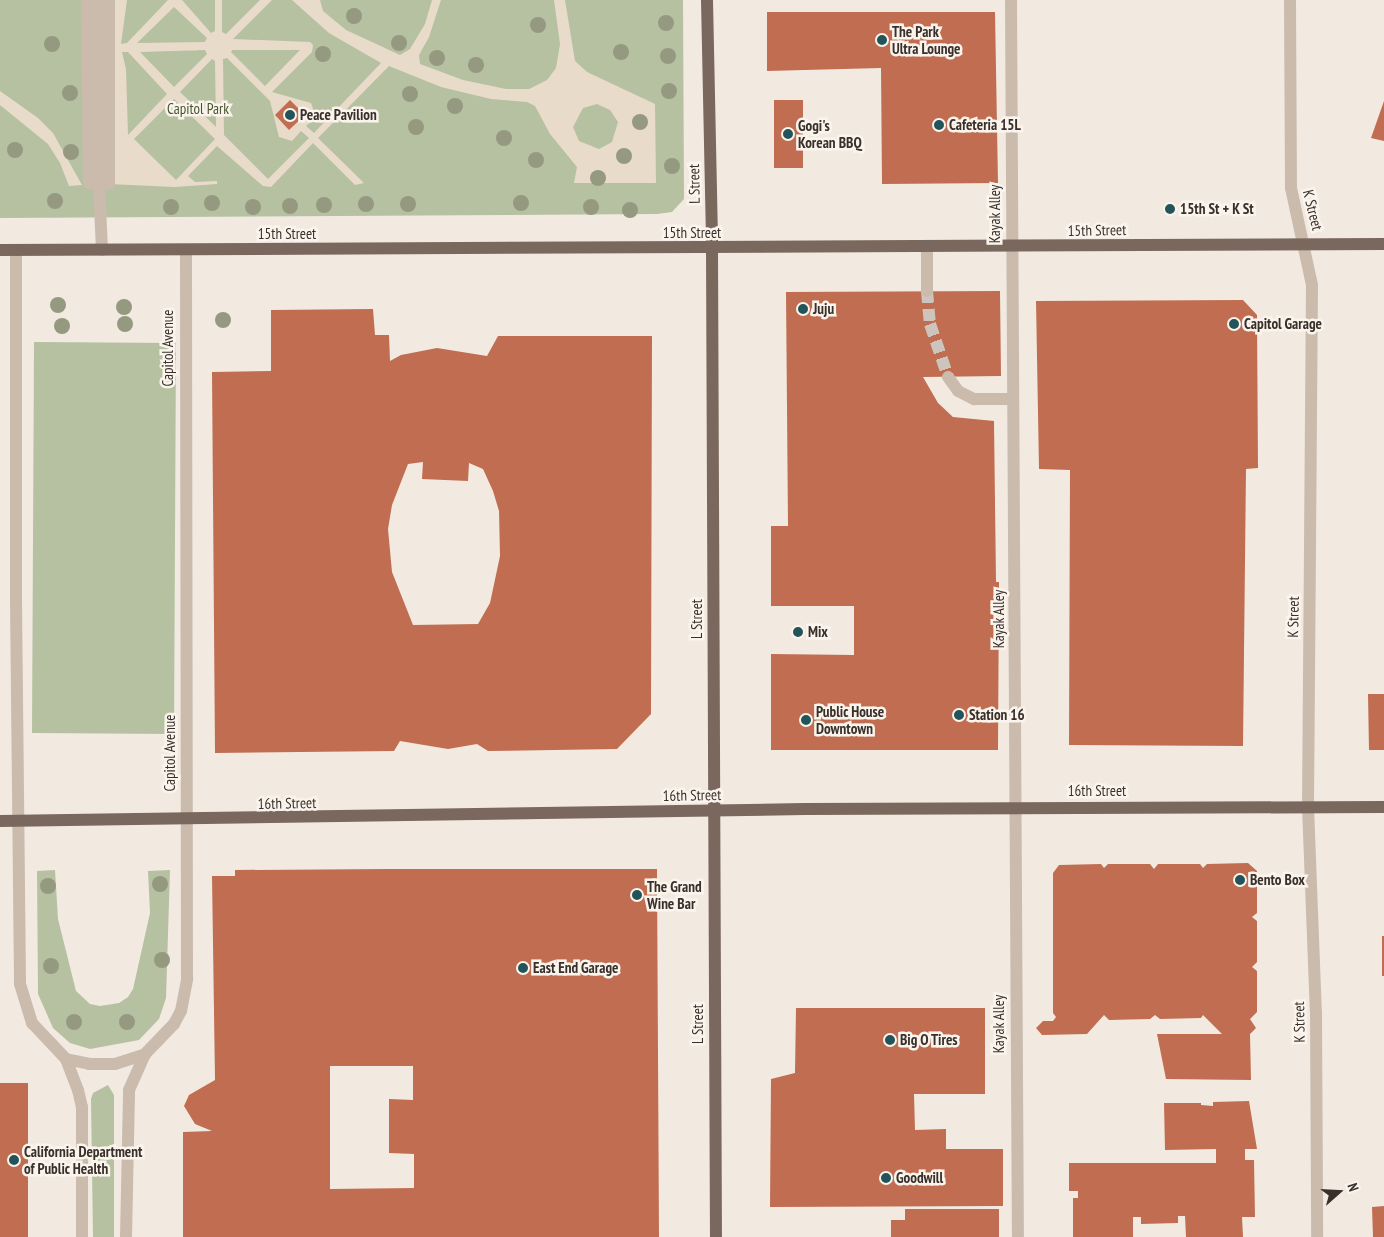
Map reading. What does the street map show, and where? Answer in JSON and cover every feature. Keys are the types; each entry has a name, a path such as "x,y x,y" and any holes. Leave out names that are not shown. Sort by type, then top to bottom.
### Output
{"main road":[{"name":"L Street","path":"707,0 712,249 716,1237"},
{"name":"15th Street","path":"0,250 1012,248 1384,244"},
{"name":"16th Street","path":"0,821 186,820 713,810 1384,807"}],"street":[{"path":"87,0 89,184 99,188 109,184 109,0"},
{"path":"97,0 99,188 102,250"},
{"name":"Kayak Alley","path":"1011,0 1018,1237"},
{"name":"K Street","path":"1290,0 1290,188 1305,244 1312,285 1308,807 1316,1012 1317,1237"},
{"path":"927,248 927,291"},
{"path":"16,250 20,984 24,1003 36,1028 66,1059 82,1107 82,1237"},
{"name":"Capitol Avenue","path":"126,1237 129,1090 145,1054 174,1024 186,996 186,250"},
{"path":"948,376 958,391 974,398 1013,400"},
{"path":"66,1059 89,1064 115,1064 145,1054"}],"green space":[{"name":"Capitol Park","path":"0,0 683,0 684,199 672,212 657,214 0,218"},
{"path":"34,342 176,343 174,734 32,733"},
{"path":"55,870 58,919 76,991 90,1004 100,1006 119,1003 128,997 133,989 150,913 148,871 170,870 166,998 159,1019 139,1040 90,1049 70,1043 53,1028 38,994 37,871"},
{"path":"108,1085 114,1095 114,1237 93,1237 91,1099 93,1093"}],"shaded area":[{"path":"109,0 127,0 121,44 127,43 168,0 182,0 211,33 215,31 215,0 222,0 222,32 226,34 260,0 272,0 233,39 310,42 313,45 312,52 272,92 311,103 316,117 306,126 314,133 381,63 329,33 292,0 320,0 323,11 346,30 400,55 410,49 425,24 432,0 441,0 429,37 419,55 420,64 463,80 506,89 529,89 547,80 556,68 560,44 554,0 565,0 575,61 587,72 655,104 656,183 574,183 577,167 550,134 535,106 527,102 491,99 441,87 389,66 318,138 364,183 355,185 313,143 271,187 263,186 217,146 188,176 195,182 217,181 217,184 175,187 109,184","holes":["174,7 207,38 205,42 137,43","205,50 207,54 174,87 140,52","232,50 300,50 265,86 231,52","122,52 128,52 167,94 128,135 126,69","227,58 270,101 279,137 292,141 301,131 309,138 268,179 224,135 223,59","212,59 215,61 216,127 180,92","174,99 215,139 176,180 134,139","597,104 610,110 618,122 612,142 599,149 579,141 573,127 583,108"]},
{"path":"0,91 38,118 53,133 82,185 69,186 60,163 48,144 0,105"}],"building":[{"path":"767,12 995,12 998,183 882,184 881,68 767,71"},
{"name":"Peace Pavilion","path":"290,100 305,115 289,130 275,115"},
{"name":"Gogi's Korean BBQ","path":"774,100 803,100 803,168 774,168"},
{"path":"1384,101 1384,141 1371,138"},
{"path":"1000,291 1001,376 923,377 938,403 953,417 994,421 996,582 999,582 998,750 771,750 771,654 854,655 854,606 771,606 771,526 788,526 786,292"},
{"path":"1243,300 1257,315 1258,468 1246,469 1243,746 1069,745 1070,470 1039,469 1036,301"},
{"path":"373,309 375,335 389,335 390,361 401,355 437,348 487,356 498,336 652,336 651,714 617,749 488,751 477,744 448,749 400,741 394,751 215,753 212,372 271,371 271,310","holes":["423,462 422,479 468,481 469,463 483,469 493,491 499,511 500,556 490,603 478,624 413,625 392,572 388,529 392,505 408,464"]},
{"path":"1368,694 1384,694 1384,750 1369,750"},
{"path":"1248,863 1257,871 1257,913 1252,917 1257,921 1257,962 1252,967 1257,971 1257,1012 1250,1019 1256,1028 1250,1034 1251,1080 1166,1079 1157,1034 1222,1034 1203,1015 1201,1018 1160,1019 1155,1015 1150,1019 1109,1020 1104,1015 1087,1034 1042,1035 1036,1028 1043,1021 1053,1021 1056,1017 1053,1013 1053,873 1059,865 1101,864 1104,868 1108,864 1150,864 1154,869 1158,864 1200,864 1203,868 1207,864"},
{"name":"East End Garage","path":"657,869 659,1237 183,1237 183,1132 212,1131 195,1124 184,1106 189,1095 215,1080 212,876 235,876 235,870","holes":["330,1066 413,1066 413,1100 389,1099 389,1153 414,1154 414,1188 330,1189"]},
{"path":"1382,936 1384,936 1384,976 1382,976"},
{"path":"796,1008 985,1008 985,1094 914,1094 915,1130 946,1129 946,1149 1003,1149 1003,1206 770,1207 771,1079 795,1073"},
{"name":"California Department of Public Health","path":"0,1083 28,1083 28,1237 0,1237"},
{"path":"1249,1101 1257,1149 1245,1149 1245,1160 1254,1160 1255,1217 1242,1217 1243,1237 1186,1237 1185,1216 1178,1216 1178,1223 1141,1224 1141,1217 1133,1217 1133,1237 1073,1237 1073,1198 1078,1198 1078,1191 1069,1191 1069,1163 1216,1163 1216,1149 1165,1150 1164,1103 1201,1103 1201,1105 1213,1106 1213,1102"},
{"path":"1384,1206 1384,1237 1373,1237 1372,1207"},
{"path":"905,1209 999,1209 999,1237 891,1237 891,1220 905,1220"}],"tunnel":[{"path":"927,291 930,324 948,377"}],"place":[{"name":"The Park Ultra Lounge","path":"882,40"},
{"name":"Peace Pavilion","path":"290,115"},
{"name":"Cafeteria 15L","path":"939,125"},
{"name":"Gogi's Korean BBQ","path":"788,134"},
{"name":"15th St + K St","path":"1170,209"},
{"name":"Juju","path":"803,309"},
{"name":"Capitol Garage","path":"1234,324"},
{"name":"Mix","path":"798,632"},
{"name":"Station 16","path":"959,715"},
{"name":"Public House Downtown","path":"806,720"},
{"name":"Bento Box","path":"1240,880"},
{"name":"The Grand Wine Bar","path":"637,895"},
{"name":"East End Garage","path":"523,968"},
{"name":"Big O Tires","path":"890,1040"},
{"name":"California Department of Public Health","path":"14,1160"},
{"name":"Goodwill","path":"886,1178"}]}
